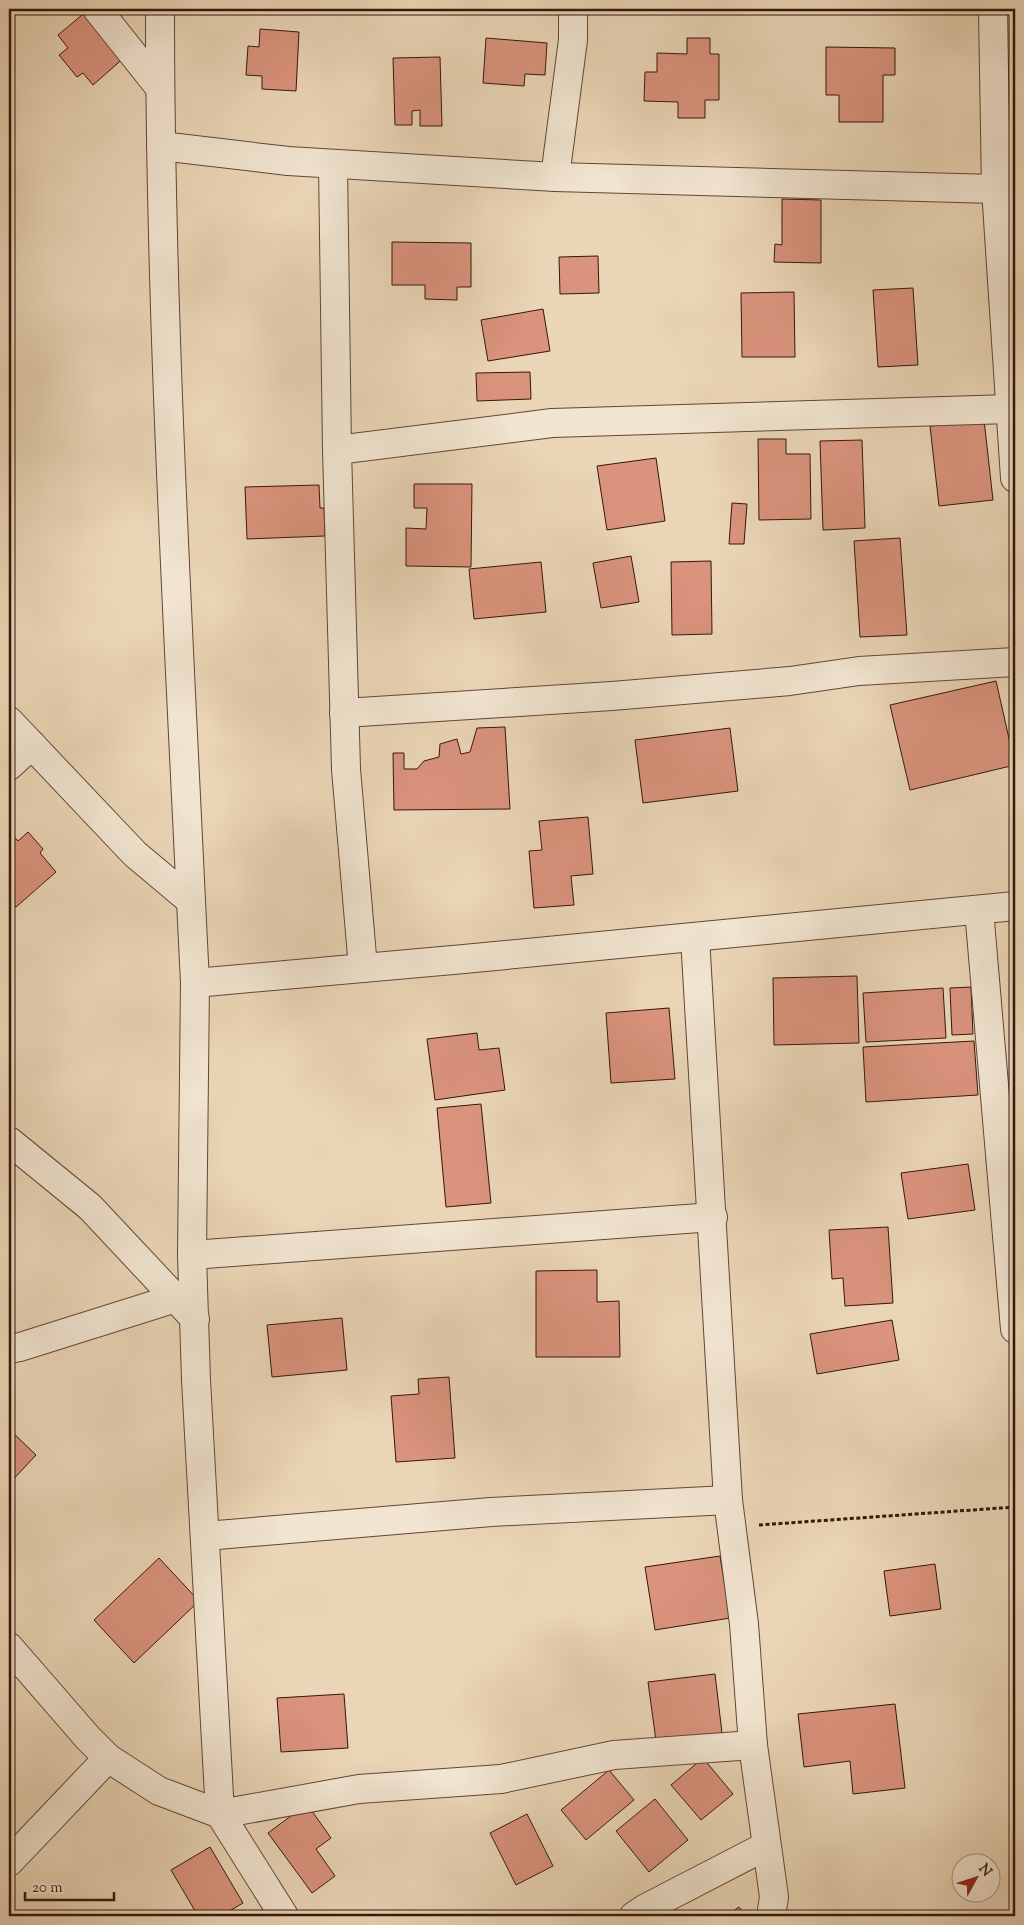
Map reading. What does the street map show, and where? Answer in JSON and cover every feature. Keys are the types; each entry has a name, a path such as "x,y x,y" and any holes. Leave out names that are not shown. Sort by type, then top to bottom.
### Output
{"street":[{"path":"97,9 160,88"},
{"path":"160,9 161,146 170,468 195,983 192,1255 220,1814 284,1916"},
{"path":"555,177 574,40 573,9"},
{"path":"993,9 996,188 1015,478"},
{"path":"161,146 288,161 555,177 996,188"},
{"path":"333,164 337,450 346,769 363,968"},
{"path":"337,450 552,423 1010,409"},
{"path":"344,713 612,696 790,681 858,671 1015,662"},
{"path":"9,721 135,854 191,901"},
{"path":"9,766 32,744"},
{"path":"195,983 1015,906"},
{"path":"979,910 1015,1329"},
{"path":"695,937 728,1500 744,1624 753,1745 774,1898 771,1916"},
{"path":"9,1141 90,1207 195,1319"},
{"path":"192,1255 712,1217"},
{"path":"9,1349 176,1298"},
{"path":"205,1536 491,1512 728,1500"},
{"path":"9,1647 88,1738 108,1758 159,1791 220,1814 359,1789 501,1779 614,1755 753,1745"},
{"path":"9,1862 108,1758"},
{"path":"634,1916 766,1846"}],"path":[{"path":"732,1527 1015,1507"}],"building":[{"path":"931,9 980,9 980,11 931,11"},
{"path":"88,10 126,56 93,85 83,73 77,77 59,55 68,48 58,35"},
{"path":"260,29 299,32 296,91 262,89 262,76 246,75 248,46 259,47"},
{"path":"486,38 547,43 545,75 525,74 524,86 483,83"},
{"path":"687,38 710,38 710,54 719,54 719,100 705,100 705,118 678,118 678,102 644,101 645,72 657,72 657,53 687,54"},
{"path":"826,47 895,48 895,75 883,75 883,122 839,122 839,95 826,95"},
{"path":"440,57 442,126 420,126 420,110 412,111 412,125 395,125 393,58"},
{"path":"782,199 821,200 821,263 774,262 775,244 782,245"},
{"path":"392,242 471,243 471,287 457,287 457,300 425,299 425,285 392,285"},
{"path":"598,256 599,293 560,294 559,257"},
{"path":"913,288 918,365 878,367 873,290"},
{"path":"794,292 795,357 742,357 741,293"},
{"path":"543,309 550,351 488,361 481,320"},
{"path":"530,372 531,399 477,401 476,373"},
{"path":"984,420 993,500 939,506 930,426"},
{"path":"758,439 786,439 786,454 810,454 811,519 759,520"},
{"path":"862,440 865,528 823,530 820,441"},
{"path":"656,458 665,521 607,530 597,466"},
{"path":"414,484 472,484 471,567 406,566 406,528 426,529 427,508 414,508"},
{"path":"319,485 320,508 324,508 325,536 247,539 245,487"},
{"path":"732,503 747,504 744,544 729,544"},
{"path":"900,538 907,635 860,637 854,541"},
{"path":"631,556 639,602 601,608 593,563"},
{"path":"711,561 712,634 672,635 671,562"},
{"path":"541,562 546,612 474,619 469,569"},
{"path":"996,681 1015,765 910,790 890,705"},
{"path":"505,727 510,809 394,810 393,753 404,753 404,769 417,769 424,761 439,757 440,744 457,739 461,754 470,752 477,728"},
{"path":"730,728 738,791 643,803 635,740"},
{"path":"588,817 593,874 571,876 574,905 534,908 529,851 542,850 539,821"},
{"path":"9,831 18,841 28,832 43,849 40,853 56,872 16,907 9,899"},
{"path":"857,976 859,1043 774,1045 773,978"},
{"path":"971,987 973,1034 952,1035 950,988"},
{"path":"943,988 946,1038 866,1042 863,993"},
{"path":"669,1008 675,1079 611,1083 606,1013"},
{"path":"477,1033 479,1050 499,1048 505,1090 435,1100 427,1039"},
{"path":"974,1041 978,1095 866,1102 863,1047"},
{"path":"481,1104 491,1203 446,1207 437,1108"},
{"path":"968,1164 975,1210 908,1219 901,1173"},
{"path":"888,1227 893,1303 845,1306 843,1278 832,1279 829,1230"},
{"path":"597,1270 597,1302 619,1301 620,1357 536,1357 536,1271"},
{"path":"342,1318 347,1370 272,1377 267,1325"},
{"path":"892,1320 899,1360 817,1374 810,1334"},
{"path":"449,1377 455,1458 396,1462 391,1396 419,1394 418,1379"},
{"path":"9,1429 36,1455 9,1484"},
{"path":"720,1556 730,1618 655,1630 645,1567"},
{"path":"159,1558 199,1601 134,1663 94,1620"},
{"path":"935,1564 941,1609 890,1616 884,1571"},
{"path":"715,1674 722,1733 656,1741 648,1682"},
{"path":"344,1694 348,1748 281,1752 277,1698"},
{"path":"895,1704 905,1788 853,1794 850,1761 804,1767 798,1714"},
{"path":"703,1758 733,1794 701,1820 671,1785"},
{"path":"609,1770 634,1800 586,1840 561,1810"},
{"path":"655,1799 688,1840 649,1872 616,1831"},
{"path":"307,1804 331,1838 316,1849 335,1876 312,1893 268,1833"},
{"path":"527,1814 553,1866 516,1885 490,1833"},
{"path":"210,1847 243,1903 221,1916 198,1916 171,1870"},
{"path":"739,1907 746,1916 726,1916"}]}
